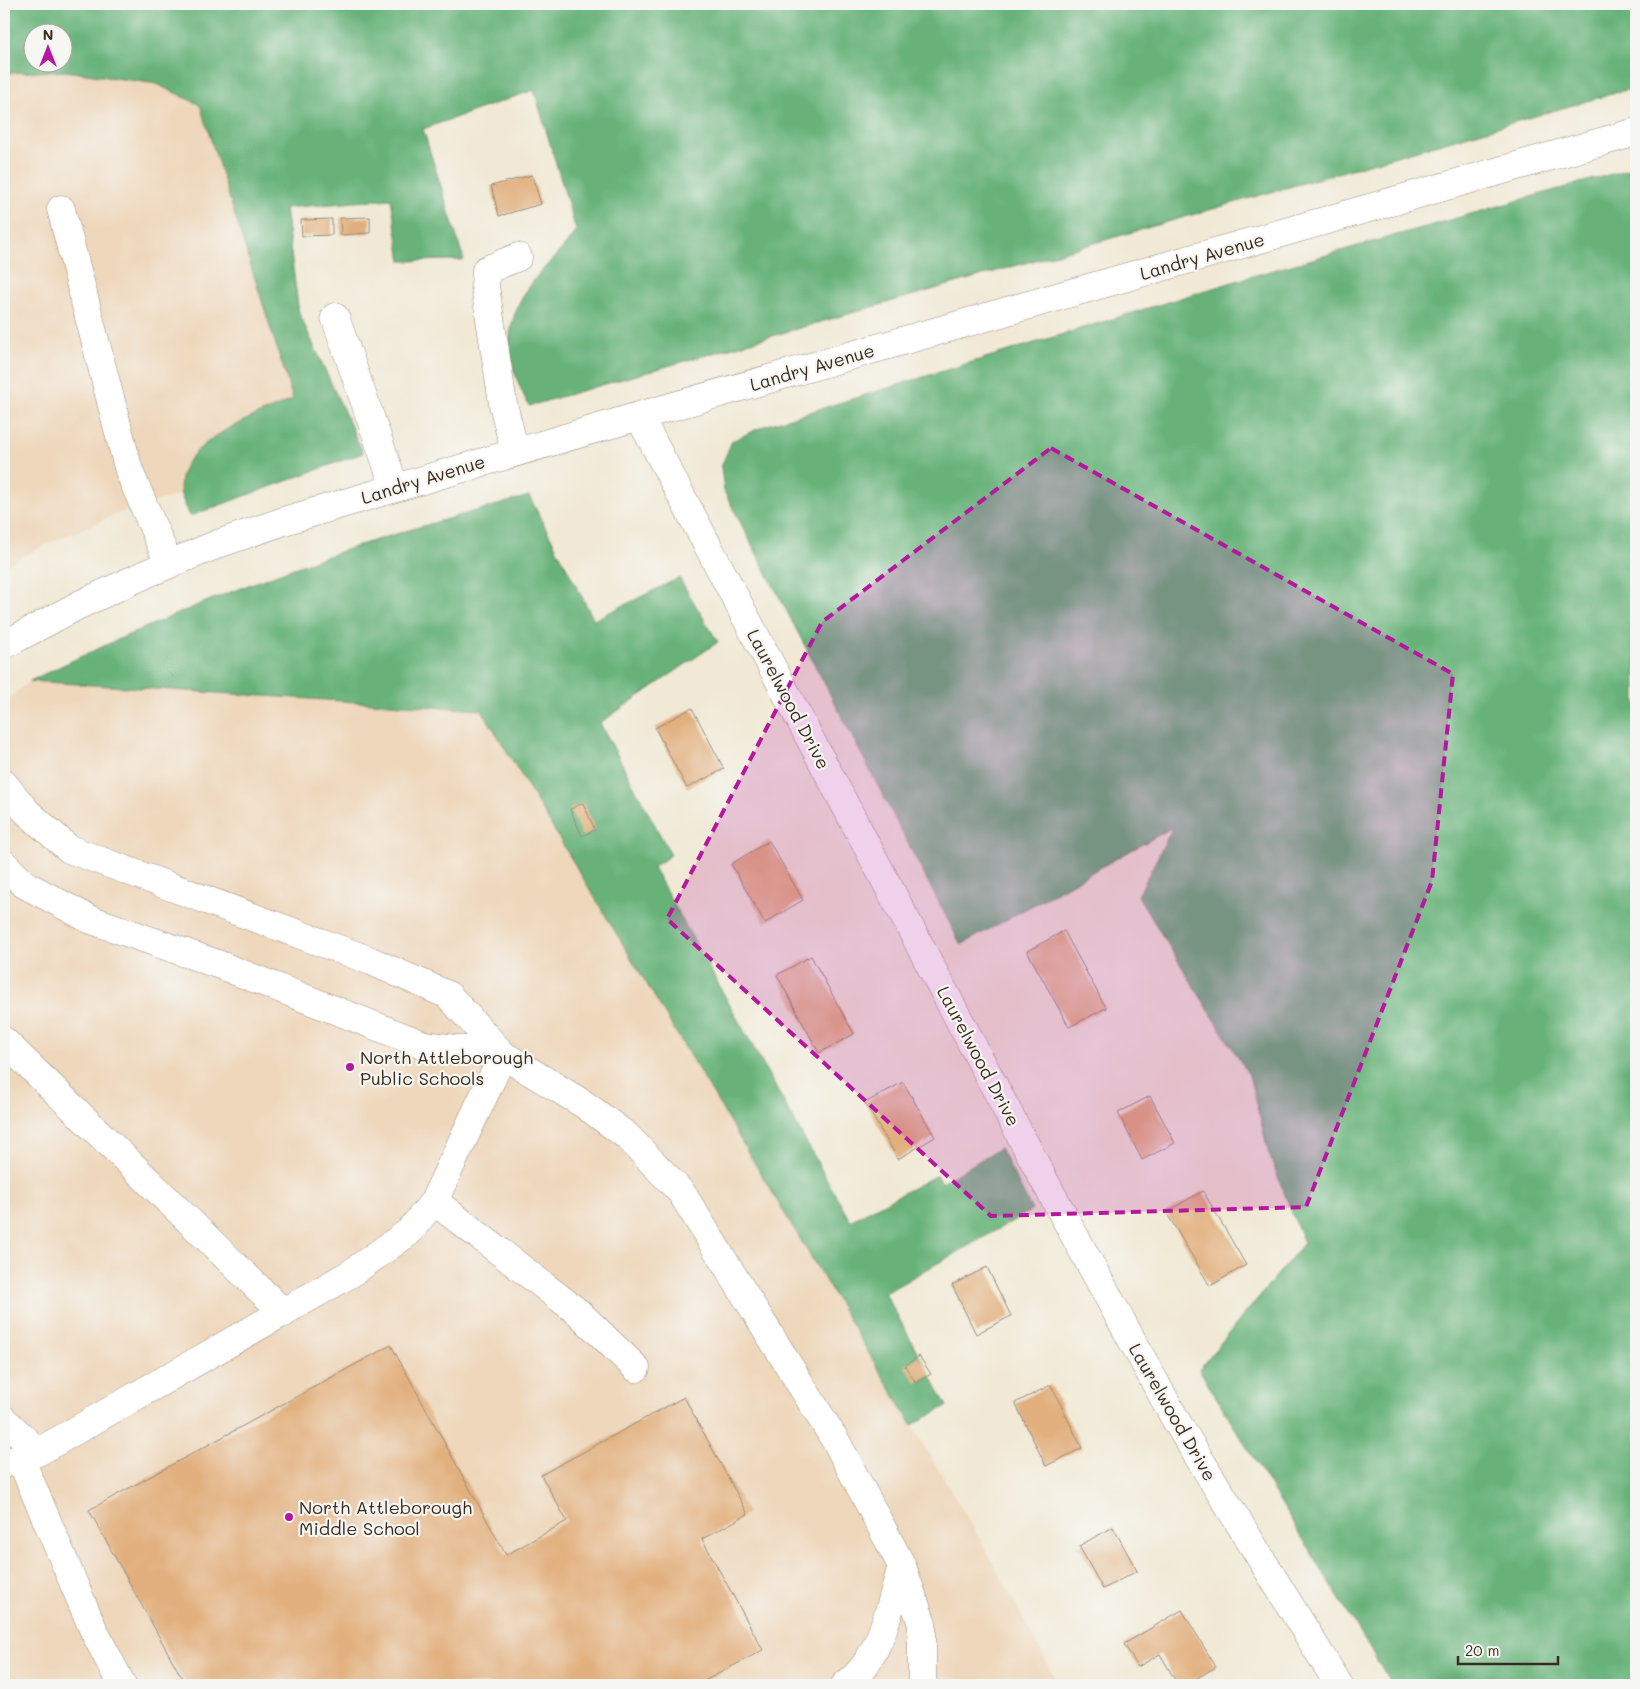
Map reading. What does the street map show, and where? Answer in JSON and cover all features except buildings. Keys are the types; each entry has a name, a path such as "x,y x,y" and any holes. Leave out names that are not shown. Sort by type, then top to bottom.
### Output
{"street":[{"name":"Landry Avenue","path":"4,645 79,605 218,544 395,488 639,416 1636,132"},
{"path":"61,209 129,471 169,564"},
{"path":"515,452 503,404 485,286 486,270 518,258"},
{"path":"336,317 395,488"},
{"name":"Laurelwood Drive","path":"639,416 1040,1171 1178,1424 1339,1685"},
{"path":"4,784 27,812 69,849 371,961 448,995 503,1055 585,1105 627,1136 681,1192 837,1443 902,1566 922,1624 922,1685"},
{"path":"4,864 24,884 89,919 220,965 424,1045 503,1055"},
{"path":"4,1040 284,1313"},
{"path":"21,1459 284,1313 383,1253 414,1226 434,1201 503,1055"},
{"path":"434,1201 579,1313 636,1368"},
{"path":"4,1420 94,1631 122,1685"},
{"path":"845,1685 858,1676 881,1635 902,1566"}],"highlighted area":[{"path":"1051,448 1453,674 1432,881 1306,1207 991,1216 667,919 822,622"}],"shaded area":[{"path":"72,72 158,84 200,105 293,399 240,422 205,443 182,475 181,494 127,510 43,546 4,567 4,73"},
{"name":"North Attleborough Public Schools","path":"30,681 482,710 980,1539 1059,1685 4,1685 4,702"}],"green space":[{"path":"4,4 1636,4 1636,87 529,406 521,390 512,361 510,332 520,303 529,287 576,230 534,90 423,129 464,260 401,261 391,199 285,208 299,313 363,453 190,516 181,495 182,476 189,460 203,446 220,434 293,399 200,105 157,84 72,72 72,22 22,22 22,72 34,72 4,73"},
{"path":"1636,167 1636,1685 1392,1685 1199,1369 1304,1243 1269,1154 1249,1075 1138,896 1173,827 961,945 724,491 721,467 732,441 764,426 1249,277"},
{"path":"529,496 594,620 679,578 718,642 600,723 671,855 653,867 850,1221 937,1175 942,1183 1000,1148 1032,1210 885,1293 947,1406 912,1425 482,710 30,681 157,622 287,570 414,528"}],"place":[{"name":"North Attleborough Public Schools","path":"350,1067"},
{"name":"North Attleborough Middle School","path":"289,1517"}]}
